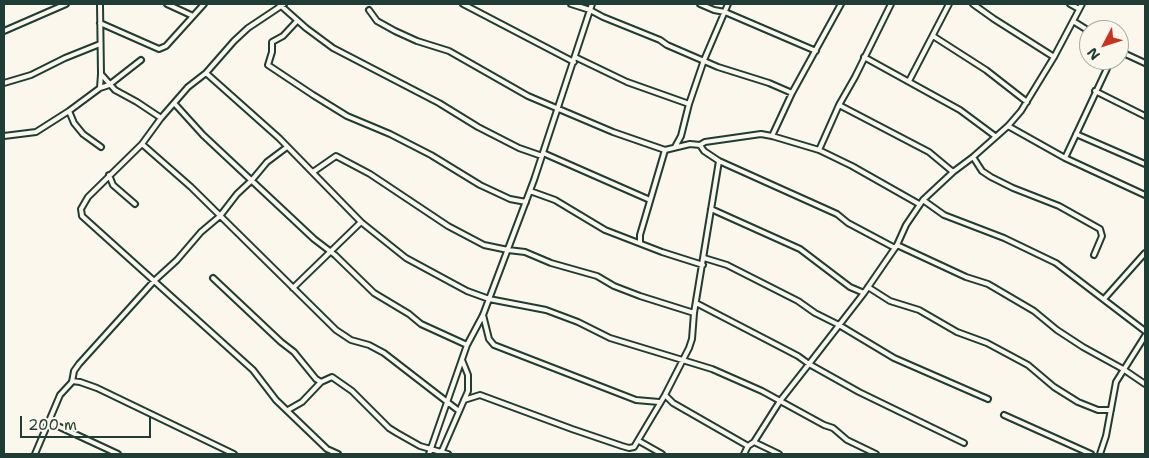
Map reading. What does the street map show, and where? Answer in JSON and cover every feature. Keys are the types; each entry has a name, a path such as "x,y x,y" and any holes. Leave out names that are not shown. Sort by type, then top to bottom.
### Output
{"street":[{"path":"4,30 66,4"},
{"path":"100,4 100,88"},
{"path":"167,4 193,16"},
{"path":"100,23 159,49 166,46 204,4"},
{"path":"338,454 327,449 276,400 253,370 82,216 81,209 88,197 142,144 161,118 188,87 206,73 248,28 281,4 297,21 320,40 365,66 439,103 478,127 519,148 543,154 650,200"},
{"path":"462,4 574,60 627,82 689,104"},
{"path":"571,4 590,10 718,67 769,83 792,93"},
{"path":"429,452 466,345 483,315 526,202 592,4"},
{"path":"700,4 725,12 816,51"},
{"path":"676,147 704,60 728,4"},
{"path":"772,136 792,93 841,4"},
{"path":"819,150 839,105 892,4"},
{"path":"909,81 949,4"},
{"path":"973,4 1054,56"},
{"path":"1070,4 1079,9"},
{"path":"744,454 748,446 754,442 780,401 864,293 896,247 906,225 921,202 952,172 974,157 1008,126 1027,102 1082,4"},
{"path":"369,10 377,21 384,25 417,41 449,51 508,86 558,110 612,132 665,150 690,144 700,145 705,142 761,134 819,150 944,215 1004,238 1056,263 1145,331"},
{"path":"297,21 283,36 272,42 272,52 268,64 347,116 390,134 436,157 480,185 510,199 526,202"},
{"path":"1073,21 1079,25"},
{"path":"933,36 986,70 1027,102"},
{"path":"4,83 31,75 64,58 100,44"},
{"path":"1129,56 1145,63"},
{"path":"864,57 960,110 995,136"},
{"path":"4,136 36,132 100,88 109,85 141,60"},
{"path":"1065,158 1106,70"},
{"path":"206,73 279,138 361,222 406,258 458,286 489,299 546,310 578,322 610,338 712,369 762,391 833,428 847,440 876,454"},
{"path":"101,74 109,85 161,118"},
{"path":"1095,91 1145,116"},
{"path":"174,104 203,135 314,238 330,250 365,286 384,300 409,314 421,324 466,345"},
{"path":"839,105 929,152 952,172"},
{"path":"69,111 74,123 83,134 100,147"},
{"path":"1008,126 1065,158 1145,195"},
{"path":"1076,134 1145,164"},
{"path":"681,136 690,144"},
{"path":"142,144 191,187 344,336 384,353 459,411"},
{"path":"700,145 704,151 719,161 837,214 848,223 896,247 966,277 988,284 1034,311 1057,330 1083,347 1123,369 1145,384"},
{"path":"36,454 60,395 72,381 79,364 154,281 177,260 201,232 220,216 236,194 252,180 267,162 287,147"},
{"path":"640,242 640,235 665,150"},
{"path":"313,172 336,156 370,174 448,226 484,245 525,252 551,263 597,276 614,286 694,313"},
{"path":"974,157 982,171 991,177 1060,206 1100,229 1102,236 1094,255"},
{"path":"464,400 480,395 629,448 634,447 659,402 665,395 692,339 694,313 719,161"},
{"path":"109,176 113,184 135,204"},
{"path":"530,191 555,200 605,230 703,265"},
{"path":"711,210 800,249 850,287 864,293"},
{"path":"293,288 361,222"},
{"path":"1104,300 1145,253"},
{"path":"704,258 727,265 798,301 815,313 894,358 988,399"},
{"path":"213,278 294,352 316,379 321,382"},
{"path":"868,287 890,301 919,310 958,332 987,344 1028,366 1054,387 1078,402 1098,410 1111,410"},
{"path":"696,303 798,356 866,396 964,443"},
{"path":"483,315 489,339 494,345 636,400 659,402"},
{"path":"1100,454 1106,436 1115,385 1123,369 1145,336"},
{"path":"441,453 468,391 468,375 462,360"},
{"path":"288,410 302,402 321,382 332,377 337,379 364,402 389,428 429,452 448,454"},
{"path":"72,381 96,388 234,454"},
{"path":"665,395 673,403 748,446"},
{"path":"1004,415 1091,454"},
{"path":"49,422 118,454"},
{"path":"638,441 662,454"},
{"path":"754,442 779,454"}]}
